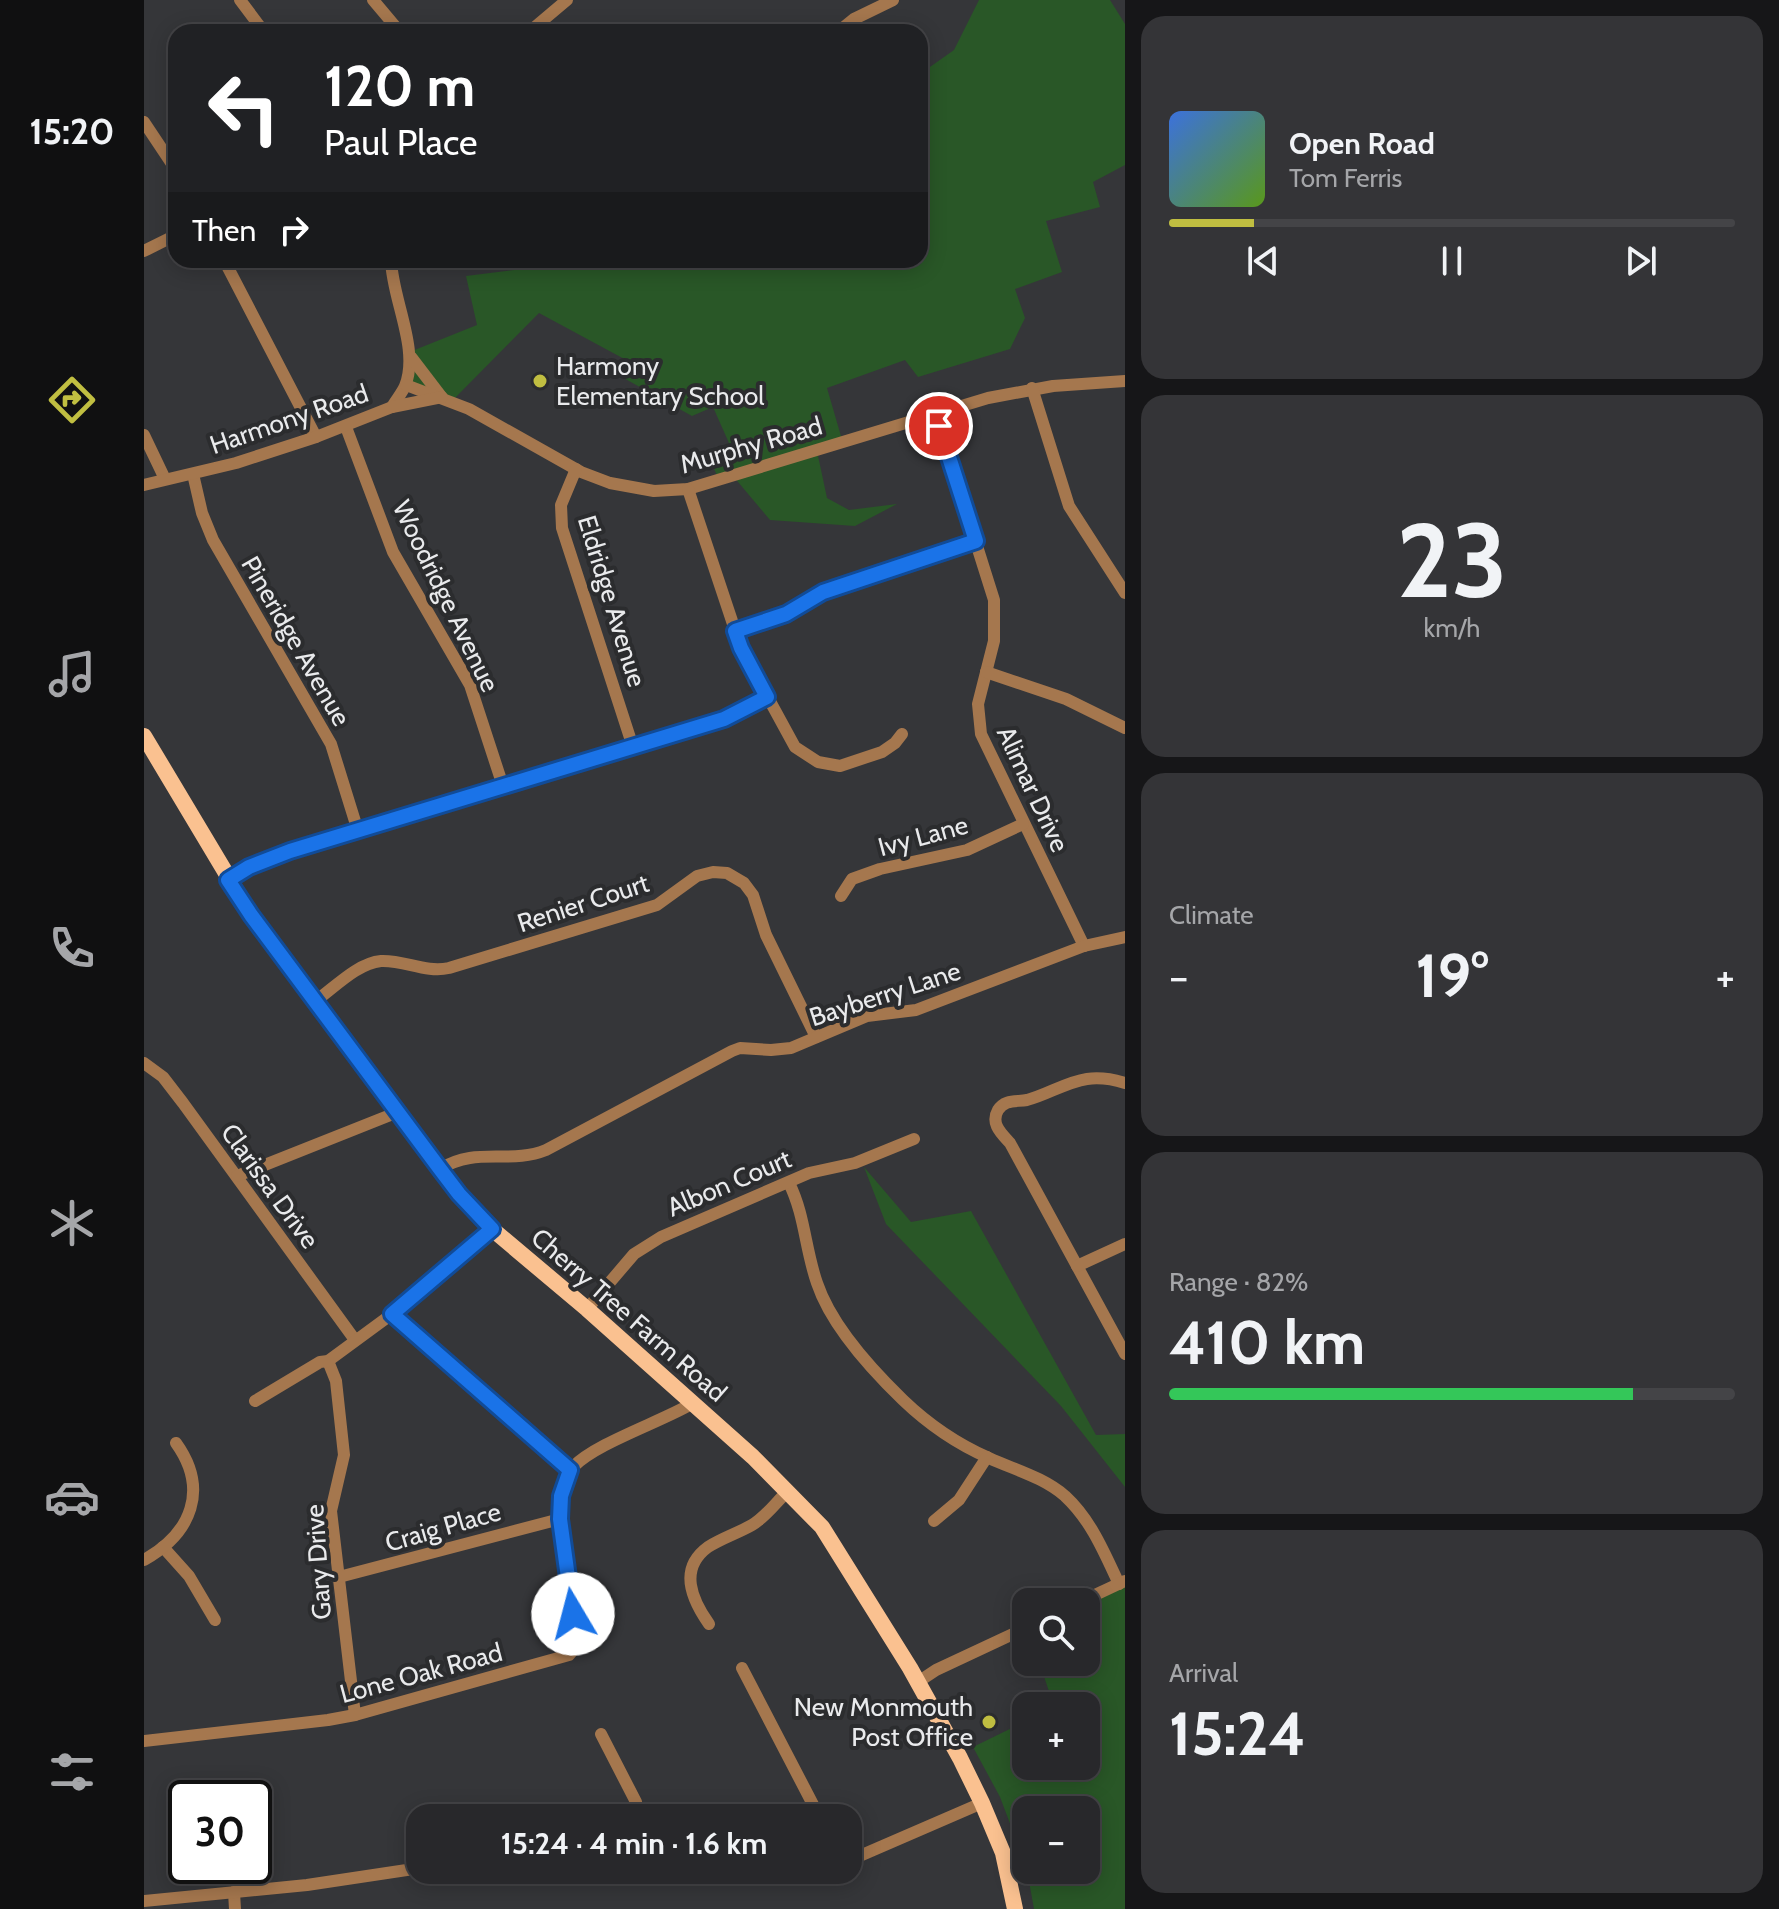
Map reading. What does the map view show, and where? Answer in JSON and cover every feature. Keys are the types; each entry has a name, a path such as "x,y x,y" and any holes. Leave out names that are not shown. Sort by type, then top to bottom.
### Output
{"main road":[{"name":"Cherry Tree Farm Road","path":"144,736 251,915 459,1194 492,1229 693,1403 816,1519 839,1550 918,1682 982,1803 1003,1853 1015,1909"}],"street":[{"path":"240,0 258,24"},
{"path":"538,24 567,0"},
{"path":"848,24 893,0"},
{"path":"381,3 395,24"},
{"path":"144,122 168,158"},
{"path":"144,251 168,239"},
{"path":"228,268 316,437"},
{"name":"Harmony Road","path":"144,485 193,474 316,437 392,407 406,385 411,357 393,287 392,268"},
{"path":"392,407 442,397 411,357"},
{"name":"Murphy Road","path":"406,385 442,397 576,469 628,488 654,491 688,489 988,398 1032,388 1125,381"},
{"path":"1032,388 1069,506 1125,593"},
{"name":"Alimar Drive","path":"935,413 991,588 996,613 994,641 978,704 978,725 983,742 1084,946"},
{"name":"Woodridge Avenue","path":"346,427 393,552 470,685 503,786"},
{"path":"144,435 165,479"},
{"name":"Eldridge Avenue","path":"576,469 561,505 562,528 633,747"},
{"name":"Pineridge Avenue","path":"193,474 202,513 213,540 331,744 358,831"},
{"path":"688,489 741,648 795,747 818,762 840,766 858,762 891,747 902,734"},
{"path":"735,631 786,614 823,592 976,541"},
{"path":"986,672 1066,699 1125,728"},
{"path":"228,880 272,857 724,719 767,697"},
{"name":"Ivy Lane","path":"841,896 852,879 880,869 967,850 1023,824"},
{"name":"Renier Court","path":"317,1000 371,963 386,962 428,970 449,968 657,905 697,876 719,872 736,877 753,895 766,935 816,1037"},
{"name":"Bayberry Lane","path":"440,1169 468,1157 535,1155 740,1048 791,1048 867,1016 916,1010 1084,946 1125,937"},
{"name":"Clarissa Drive","path":"144,1063 163,1077 355,1340"},
{"path":"1125,1083 1106,1078 1081,1080 1029,1099 1008,1102 996,1115 998,1130 1010,1143 1125,1354"},
{"path":"237,1176 398,1112"},
{"name":"Albon Court","path":"587,1309 634,1254 647,1244 815,1171 868,1158 914,1139"},
{"path":"789,1183 800,1209 817,1284 843,1332 911,1407 944,1434 1041,1480 1065,1497 1091,1527 1122,1582 1100,1592"},
{"path":"255,1401 320,1362 328,1361 392,1314 492,1229"},
{"path":"1077,1266 1125,1244"},
{"path":"392,1314 570,1470 593,1453 693,1403"},
{"name":"Gary Drive","path":"328,1361 336,1381 344,1455 331,1503 355,1715"},
{"path":"144,1560 177,1533 187,1516 194,1488 189,1460 176,1443"},
{"path":"934,1521 959,1500 987,1457"},
{"name":"Lone Oak Road","path":"144,1741 355,1715 572,1653 577,1638 560,1519 561,1496 570,1470"},
{"path":"709,1624 695,1604 691,1589 691,1576 700,1556 708,1548 754,1524 788,1491"},
{"name":"Craig Place","path":"339,1577 560,1519"},
{"path":"163,1547 189,1576 215,1620"},
{"path":"918,1682 936,1670 1012,1635"},
{"path":"742,1668 813,1804"},
{"path":"601,1734 636,1804"},
{"path":"862,1855 982,1803"},
{"path":"144,1901 406,1870"},
{"path":"234,1892 235,1909"}],"green space":[{"path":"979,0 1110,0 1125,24 1125,165 1093,182 1100,207 1046,221 1062,272 1015,289 1025,318 1010,349 918,377 905,360 827,388 843,443 817,451 827,498 849,510 897,504 855,526 770,520 733,476 719,480 707,453 729,443 713,407 692,416 620,376 628,361 539,313 451,402 408,386 412,351 477,325 466,276 530,268 928,268 928,68 954,50"},
{"path":"864,1167 911,1222 971,1211 1096,1435 1125,1434 1125,1487 1061,1406 886,1224"},
{"path":"1125,1585 1125,1909 1034,1909 1030,1884 1100,1884 1100,1796 1012,1796 1012,1829 1000,1797 973,1747 1012,1728 1012,1780 1100,1780 1100,1692 1049,1692 1044,1676 1100,1676 1100,1597"}],"place":[{"name":"Harmony Elementary School","path":"540,381"},
{"name":"New Monmouth Post Office","path":"989,1722"}],"route":[{"path":"573,1614 560,1519 561,1496 570,1470 392,1314 492,1229 440,1169 228,880 272,857 724,719 767,697 735,631 786,614 823,592 976,541 939,426"}]}
